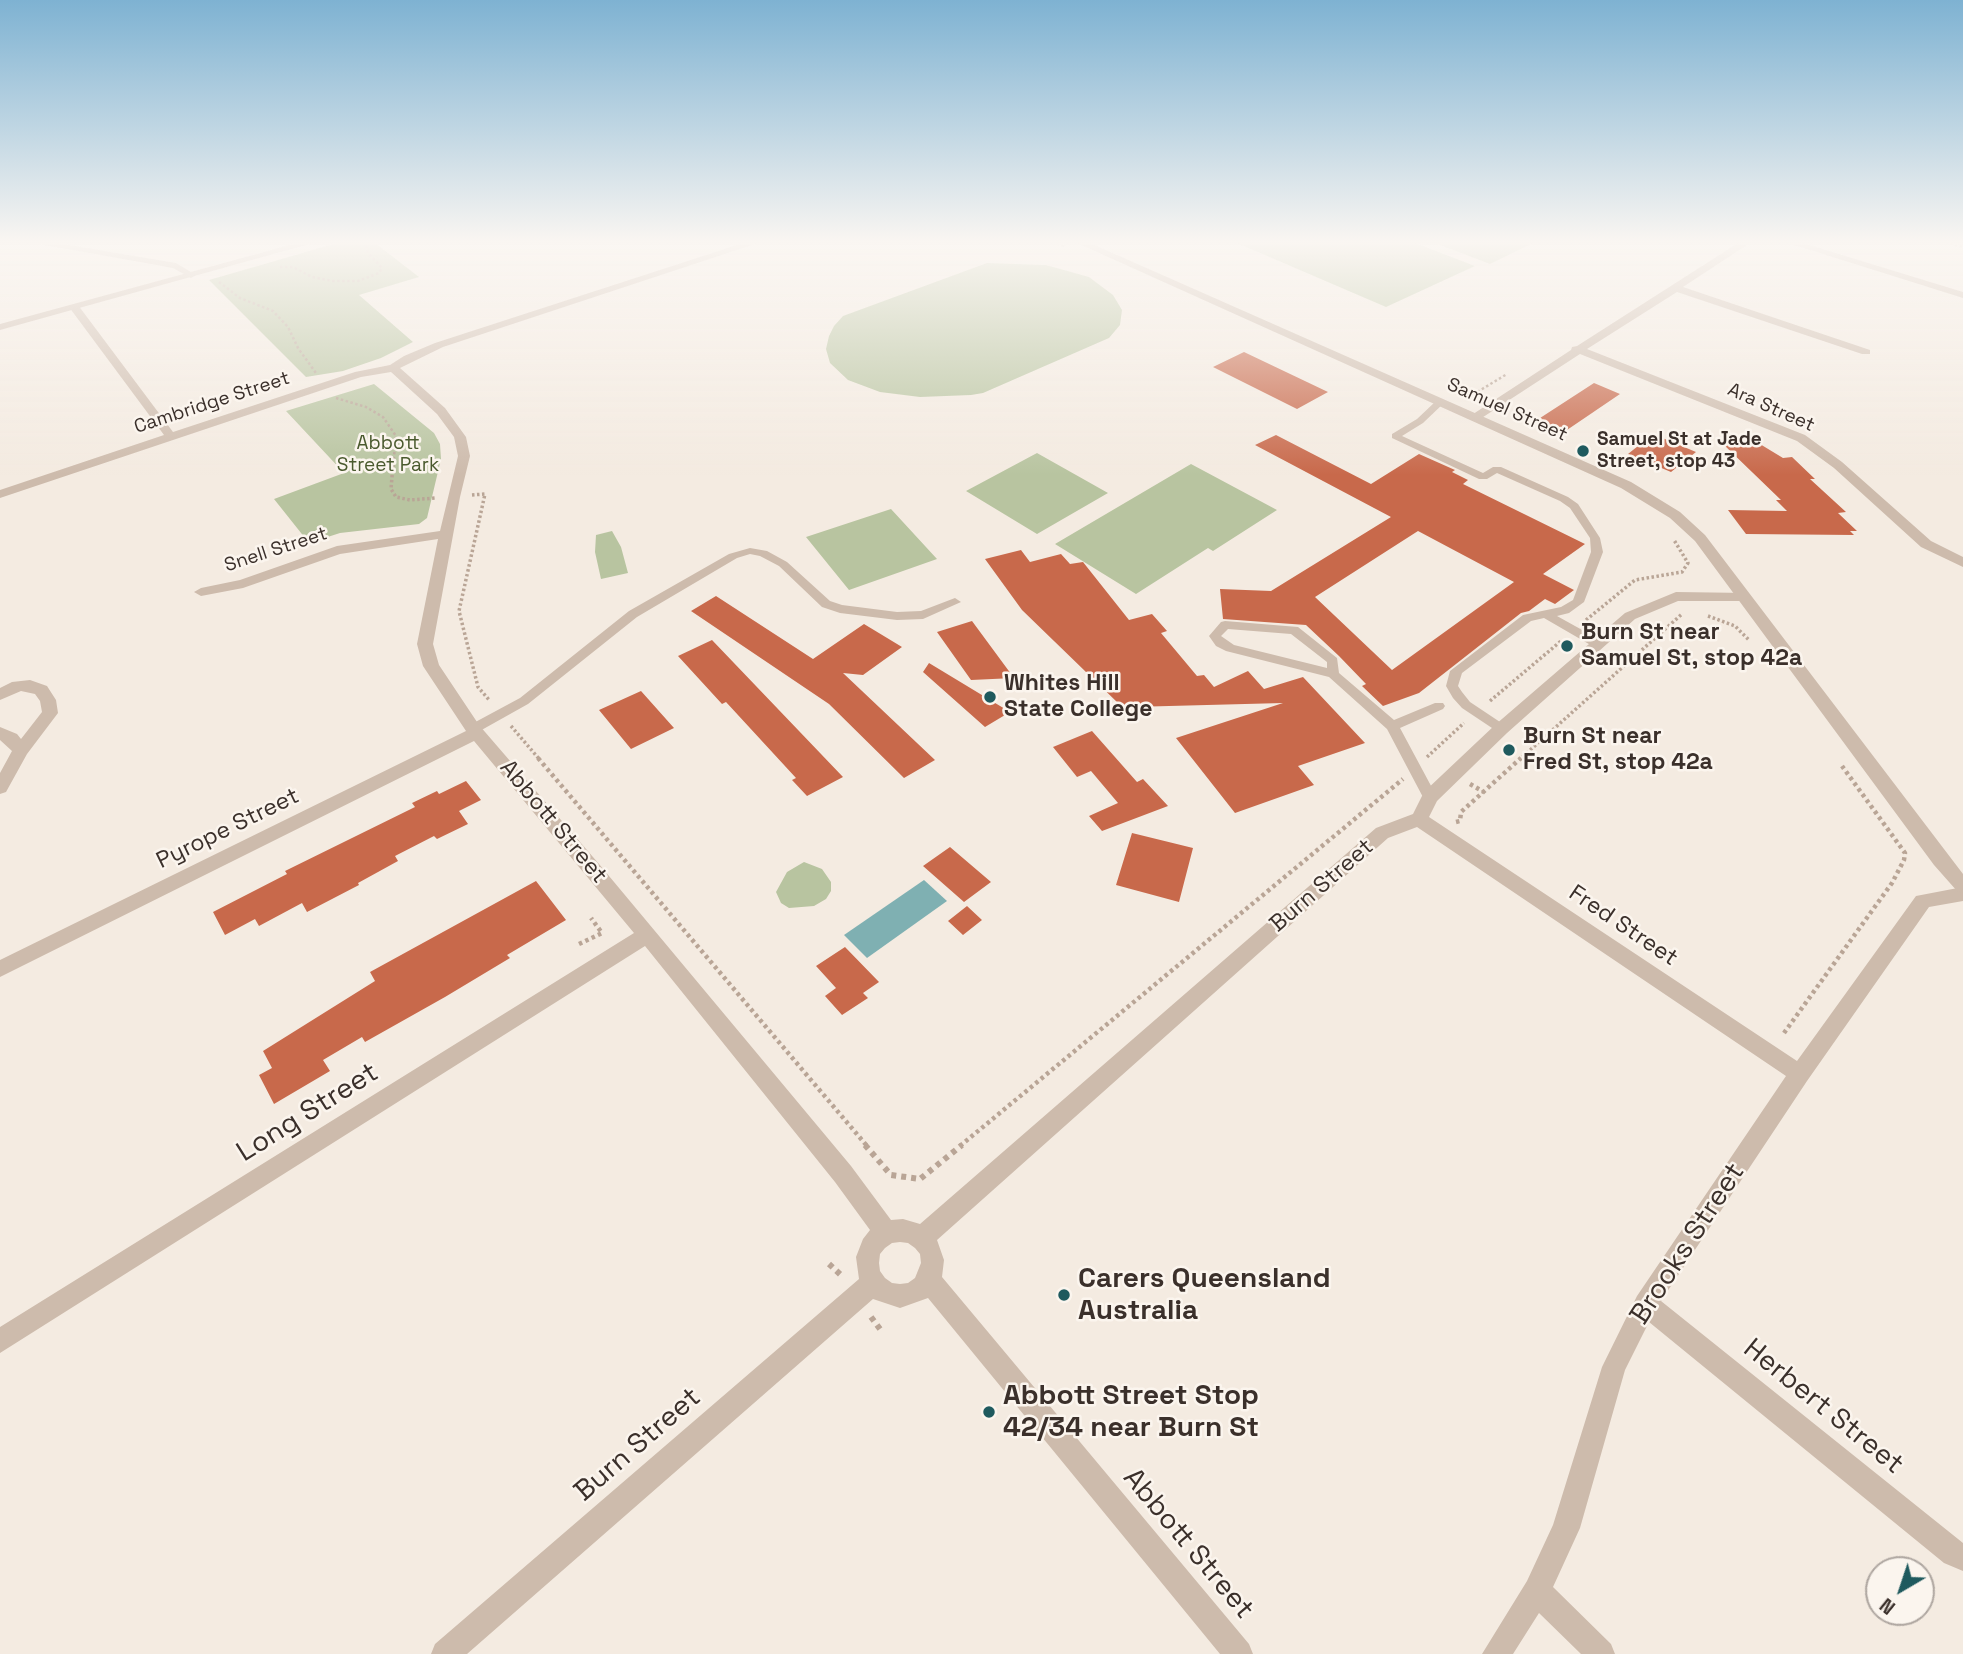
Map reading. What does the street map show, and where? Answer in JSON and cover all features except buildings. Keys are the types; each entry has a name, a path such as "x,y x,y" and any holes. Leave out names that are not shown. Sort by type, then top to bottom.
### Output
{"street":[{"path":"0,327 25,320"},
{"path":"84,320 171,437"},
{"name":"Cambridge Street","path":"0,494 359,374 393,368 408,358 439,345 515,320"},
{"name":"Samuel Street","path":"1254,320 1626,485 1675,514 1700,538 1940,860 1963,886"},
{"path":"1473,418 1623,320"},
{"path":"1772,320 1866,352"},
{"name":"Ara Street","path":"1576,349 1801,438 1839,465 1926,544 1963,563"},
{"name":"Abbott Street","path":"393,368 441,411 460,437 464,456 425,644 431,666 475,731 843,1174 886,1233"},
{"name":"Snell Street","path":"201,592 243,584 337,550 446,534"},
{"path":"1419,819 1430,797 1501,729 1630,616 1676,597 1743,596"},
{"path":"0,695 30,685 41,690 48,701 50,713 21,750 0,788"},
{"name":"Pyrope Street","path":"0,969 475,731"},
{"path":"0,733 11,738 21,750"},
{"name":"Fred Street","path":"1419,819 1800,1074"},
{"name":"Burn Street","path":"923,1237 1382,834 1419,819"},
{"name":"Brooks Street","path":"1496,1654 1537,1591 1566,1528 1614,1367 1646,1304 1800,1074 1923,901 1963,894"},
{"name":"Long Street","path":"0,1341 647,935"},
{"path":"905,1229 923,1237 930,1246 933,1268 921,1288 901,1296 881,1291 873,1283 867,1261 877,1241 886,1233 905,1229"},
{"name":"Abbott Street","path":"928,1279 1238,1654"},
{"name":"Burn Street","path":"444,1654 873,1283"},
{"name":"Herbert Street","path":"1646,1304 1954,1553 1963,1557"},
{"path":"1537,1591 1601,1654"}],"lane":[{"path":"1438,403 1420,421 1395,436 1483,477 1497,469 1564,499 1574,506 1595,538 1597,552 1578,602 1565,610 1527,618 1456,671 1452,686 1466,705 1501,729"},
{"path":"475,731 524,701 633,614 733,556 750,551 763,553 783,564 826,604 840,609 897,616 923,615 955,602"},
{"path":"1545,614 1598,644"},
{"path":"1333,674 1333,661 1294,630 1225,625 1215,636 1220,643 1230,648 1333,674 1392,726 1430,797"},
{"path":"1392,726 1439,706"}],"path":[{"path":"1458,398 1468,397 1512,371"},
{"path":"469,495 485,494 458,611 478,687 891,1175 920,1179 1381,799 1476,712 1635,580 1682,572 1688,563 1672,537"},
{"path":"1453,823 1460,821 1461,812 1684,613 1693,614"},
{"path":"1702,615 1735,626 1757,650"},
{"path":"1784,1033 1892,883 1904,860 1905,853 1835,755"},
{"path":"1470,783 1485,792"},
{"path":"579,944 602,933 591,918"},
{"path":"829,1264 842,1276"},
{"path":"870,1314 883,1333"}],"green space":[{"path":"249,320 388,320 413,342 381,358 343,371 306,377"},
{"path":"839,320 1121,320 1109,338 983,393 920,397 880,392 848,380 830,363 826,349 834,326"},
{"name":"Abbott Street Park","path":"374,384 434,433 440,444 441,459 427,518 419,524 340,533 309,543 274,499 344,473 286,411"},
{"path":"1037,453 1108,493 1037,534 966,491"},
{"path":"1191,464 1277,510 1213,551 1208,548 1136,594 1055,544"},
{"path":"891,509 937,559 849,590 806,537"},
{"path":"612,531 621,547 628,573 601,579 595,552 596,535"},
{"path":"804,862 822,869 831,882 831,891 826,899 814,906 789,908 781,903 776,892 787,872"}],"water":[{"path":"924,880 947,901 867,958 844,935"}],"place":[{"name":"Samuel St at Jade Street, stop 43","path":"1583,451"},
{"name":"Burn St near Samuel St, stop 42a","path":"1567,646"},
{"name":"Whites Hill State College","path":"990,697"},
{"name":"Burn St near Fred St, stop 42a","path":"1509,750"},
{"name":"Carers Queensland Australia","path":"1064,1295"},
{"name":"Abbott Street Stop 42/34 near Burn St","path":"989,1412"}]}
